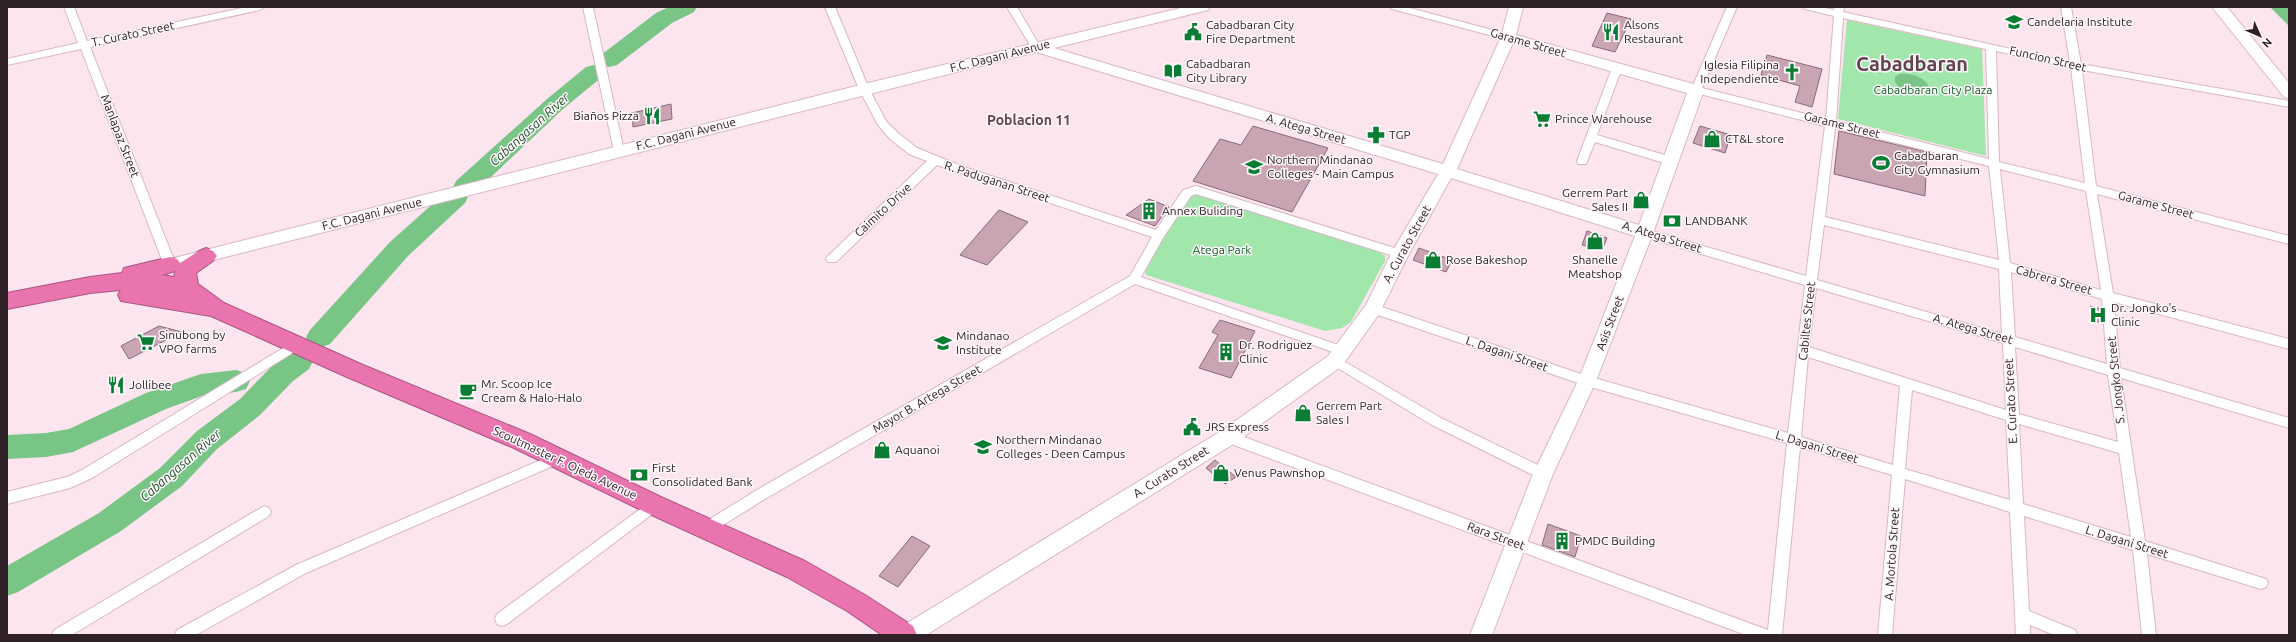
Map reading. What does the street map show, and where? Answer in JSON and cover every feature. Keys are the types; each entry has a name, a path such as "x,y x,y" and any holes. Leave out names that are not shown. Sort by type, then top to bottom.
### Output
{"highway":[{"path":"188,288 184,274 188,267 206,256"},
{"path":"90,285 170,265"},
{"name":"Scoutmaster F. Ojeda Avenue","path":"7,302 90,285 135,280 188,288 216,309"},
{"name":"Scoutmaster F. Ojeda Avenue","path":"7,314 47,304 122,294 150,296 216,309 298,344 355,371 522,441 654,505 796,569 856,603 904,635"}],"street":[{"name":"Manlapaz Street","path":"69,7 170,265"},
{"name":"T. Curato Street","path":"7,62 260,7"},
{"path":"588,7 619,151"},
{"name":"R. Paduganan Street","path":"830,7 864,89 882,123 894,136 913,151 934,160 1159,234"},
{"path":"1012,7 1036,48"},
{"name":"F.C. Dagani Avenue","path":"170,265 864,89 1203,7"},
{"name":"Garame Street","path":"1395,7 1696,90 1831,122 2289,240"},
{"name":"A. Curato Street","path":"907,635 1228,437 1339,356 1373,309 1400,254 1448,170 1508,37 1516,7"},
{"name":"Asis Street","path":"1480,635 1543,474 1587,381 1645,233 1696,90 1732,7"},
{"name":"Funcion Street","path":"1808,7 1839,10 2076,66 2289,104"},
{"name":"S. Jongko Street","path":"2066,7 2076,66 2091,188 2108,296 2114,372 2139,546 2149,635"},
{"path":"2219,7 2289,93"},
{"name":"Cabiltes Street","path":"1775,635 1803,350 1831,122 1839,10"},
{"path":"1089,62 1086,47 1091,38 1100,31"},
{"name":"E. Curato Street","path":"1991,47 1994,164 2005,266 2023,635"},
{"name":"A. Atega Street","path":"1036,48 1089,62 1184,94 1448,170 1645,233 2009,339 2114,372 2289,423"},
{"path":"1582,161 1616,68"},
{"path":"1591,137 1671,161"},
{"name":"Caimito Drive","path":"832,259 934,160"},
{"path":"1400,254 1196,190 1187,193 1159,234 1134,279 1339,356 1374,387 1424,415 1543,474"},
{"name":"Cabrera Street","path":"1818,219 2005,266 2108,296 2289,344"},
{"name":"Mayor B. Artega Street","path":"707,528 760,495 1134,279"},
{"name":"L. Dagani Street","path":"1373,309 1587,381 1794,440 2261,583"},
{"path":"7,498 70,482 87,474 298,344"},
{"path":"1803,350 2012,417 2124,449"},
{"name":"A. Mortola Street","path":"1885,635 1906,383"},
{"name":"Rara Street","path":"1228,437 1764,635"},
{"path":"182,635 301,569 397,529 557,458"},
{"path":"502,619 654,505"},
{"path":"59,635 264,512"},
{"path":"2022,615 2070,635"}],"green space":[{"name":"Cabadbaran City Plaza","path":"1847,20 1982,49 1986,156 1838,119"},
{"name":"Atega Park","path":"1197,193 1379,252 1385,256 1385,261 1351,322 1342,328 1325,331 1146,275 1144,266 1190,198"}],"shaded area":[{"path":"2270,7 2289,7 2289,26"},
{"path":"1900,74 1908,74 1923,79 1928,85 1927,90 1923,93 1914,94 1901,89 1895,82 1895,77"}],"building":[{"name":"Alsons Restaurant","path":"1607,13 1631,19 1615,52 1592,46"},
{"name":"Iglesia Filipina Independiente","path":"1767,55 1822,69 1812,107 1795,102 1800,86 1761,75"},
{"name":"Biaños Pizza","path":"671,104 672,119 633,127 632,113"},
{"name":"Northern Mindanao Colleges - Main Campus","path":"1253,126 1328,148 1292,212 1193,181 1220,139 1241,145"},
{"name":"CT&L store","path":"1700,126 1731,135 1725,153 1693,143"},
{"name":"Cabadbaran City Gymnasium","path":"1839,131 1927,152 1925,196 1834,174"},
{"name":"Annex Buliding","path":"1149,199 1169,207 1155,226 1126,215"},
{"path":"999,210 1028,222 987,265 960,255"},
{"name":"Shanelle Meatshop","path":"1587,231 1607,238 1602,250 1582,245"},
{"name":"Rose Bakeshop","path":"1419,248 1452,260 1446,272 1413,260"},
{"name":"Dr. Jongko's Clinic","path":"2090,306 2101,309 2102,323 2092,320"},
{"name":"Dr. Rodriguez Clinic","path":"1220,320 1255,331 1231,378 1199,368 1218,335 1212,332"},
{"name":"Sinubong by VPO farms","path":"159,326 182,332 129,359 121,346"},
{"name":"Venus Pawnshop","path":"1215,460 1236,477 1225,484 1206,468"},
{"name":"PMDC Building","path":"1548,524 1581,536 1575,557 1542,545"},
{"path":"912,536 930,546 898,587 879,576"}],"waterway":[{"name":"Cabangasan River","path":"609,60 664,18 686,7"},
{"name":"Cabangasan River","path":"465,187 555,104 594,72"},
{"name":"Cabangasan River","path":"320,337 399,249 456,197"},
{"name":"Cabangasan River","path":"7,582 110,522 171,477 207,440 250,407 283,373 299,361"},
{"name":"Cabangasan River","path":"7,447 46,445 73,440 156,401 201,385 236,381"}],"place":[{"name":"Candelaria Institute","path":"2014,22"},
{"name":"Cabadbaran City Fire Department","path":"1193,32"},
{"name":"Alsons Restaurant","path":"1611,32"},
{"name":"Cabadbaran City Library","path":"1173,71"},
{"name":"Iglesia Filipina Independiente","path":"1792,72"},
{"name":"Biaños Pizza","path":"652,116"},
{"name":"Prince Warehouse","path":"1542,119"},
{"name":"TGP","path":"1376,135"},
{"name":"CT&L store","path":"1712,139"},
{"name":"Cabadbaran City Gymnasium","path":"1881,163"},
{"name":"Northern Mindanao Colleges - Main Campus","path":"1254,167"},
{"name":"Gerrem Part Sales II","path":"1641,200"},
{"name":"Annex Buliding","path":"1149,211"},
{"name":"LANDBANK","path":"1672,221"},
{"name":"Shanelle Meatshop","path":"1595,241"},
{"name":"Rose Bakeshop","path":"1433,260"},
{"name":"Dr. Jongko's Clinic","path":"2098,315"},
{"name":"Sinubong by VPO farms","path":"146,342"},
{"name":"Mindanao Institute","path":"943,343"},
{"name":"Dr. Rodriguez Clinic","path":"1226,352"},
{"name":"Jollibee","path":"116,385"},
{"name":"Mr. Scoop Ice Cream & Halo-Halo","path":"468,391"},
{"name":"Gerrem Part Sales I","path":"1303,413"},
{"name":"JRS Express","path":"1192,427"},
{"name":"Northern Mindanao Colleges - Deen Campus","path":"983,447"},
{"name":"Aquanoi","path":"882,450"},
{"name":"Venus Pawnshop","path":"1221,473"},
{"name":"First Consolidated Bank","path":"639,475"},
{"name":"PMDC Building","path":"1562,541"}],"district":[{"name":"Cabadbaran","path":"1912,64"},
{"name":"Poblacion 11","path":"1029,120"}]}
